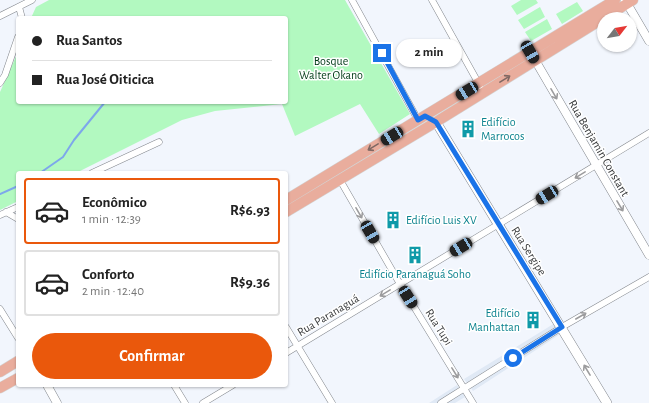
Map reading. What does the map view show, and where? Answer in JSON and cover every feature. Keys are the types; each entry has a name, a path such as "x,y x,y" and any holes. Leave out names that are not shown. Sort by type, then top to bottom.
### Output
{"main road":[{"path":"532,56 615,0"},
{"path":"288,199 422,118 482,87 532,56 628,1"},
{"path":"288,211 436,122 482,87"},
{"name":"Rua Sergipe","path":"436,122 607,403"},
{"path":"0,372 16,362"},
{"path":"0,388 16,379"}],"street":[{"path":"0,16 32,0"},
{"path":"352,0 422,118 436,122"},
{"path":"432,0 482,87"},
{"path":"628,1 649,41"},
{"path":"19,6 22,16"},
{"path":"0,83 5,75 16,43"},
{"name":"Rua Benjamin Constant","path":"532,56 649,255"},
{"name":"Rua Paranaguá","path":"288,352 649,134"},
{"path":"96,171 159,142"},
{"name":"Rua Tupi","path":"340,180 400,284 473,403"},
{"path":"3,214 16,208"},
{"path":"3,214 16,218"},
{"path":"441,403 562,327 649,277"},
{"path":"0,308 16,335"},
{"path":"288,330 332,403"},
{"path":"48,387 57,403"},
{"path":"175,387 185,403"},
{"path":"203,403 230,387"}],"shaded area":[{"path":"555,323 562,333 473,391 464,379"},
{"path":"457,385 465,397 455,403 429,403"}],"green space":[{"name":"Bosque Walter Okano","path":"49,0 345,0 410,114 379,134 360,104 295,136 282,104 288,104 288,16 32,16 36,7"},
{"path":"521,0 536,0 538,3 517,15 511,6"},
{"path":"577,2 583,11 562,24 556,14"},
{"path":"540,7 545,17 524,29 518,20"},
{"path":"547,19 552,29 531,41 525,32"},
{"name":"Bosque Walter Okano","path":"16,56 16,104 282,104 215,111 182,120 80,171 16,171 16,202 0,210 0,92"}],"waterway":[{"path":"43,171 63,157 74,140 103,104"},
{"path":"0,194 16,187"}],"place":[{"name":"Edifício Marrocos","path":"468,129"},
{"name":"Edifício Luis XV","path":"393,220"},
{"name":"Edifício Paranaguá Soho","path":"415,255"},
{"name":"Edifício Manhattan","path":"533,320"}],"route":[{"path":"382,53 418,120 425,116 436,122 562,327 513,358"}]}
